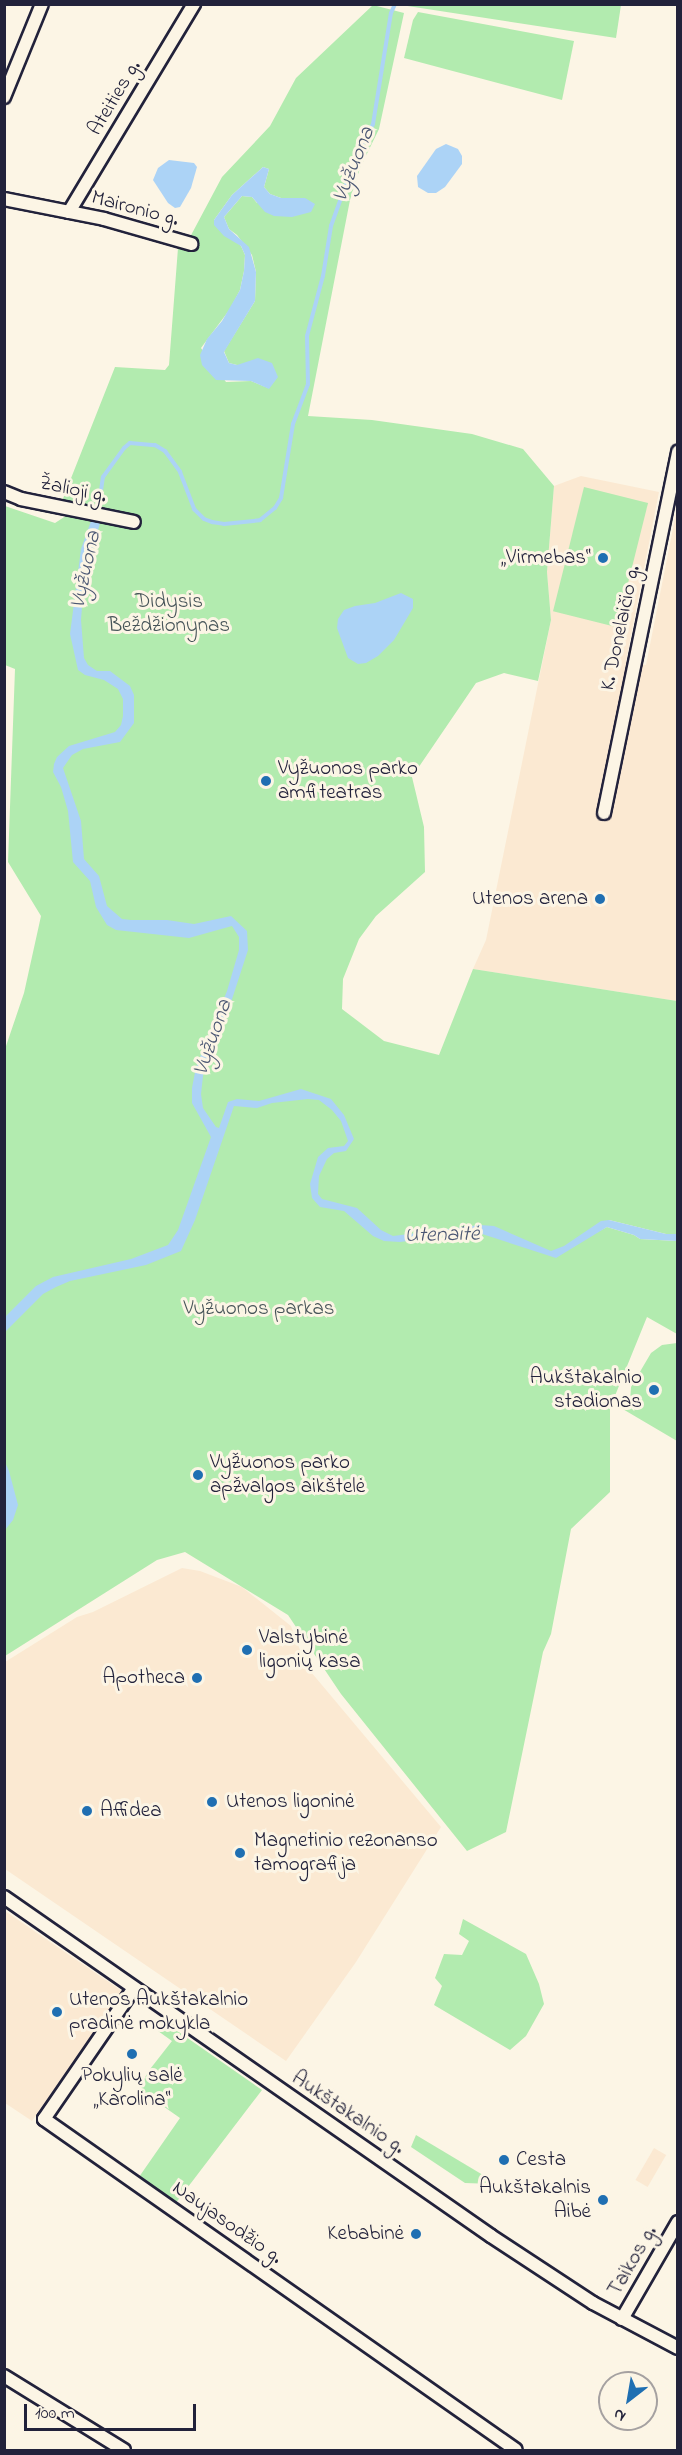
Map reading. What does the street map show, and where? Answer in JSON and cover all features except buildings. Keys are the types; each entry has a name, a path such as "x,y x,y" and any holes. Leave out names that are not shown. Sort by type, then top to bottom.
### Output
{"street":[{"path":"4,97 42,4"},
{"name":"Ateities g.","path":"69,212 194,4"},
{"name":"Maironio g.","path":"4,199 69,212 191,244"},
{"name":"K. Donelaičio g.","path":"604,813 678,452"},
{"name":"Žalioji g.","path":"4,492 21,500 134,522"},
{"name":"Aukštakalnio g.","path":"4,1897 491,2236 622,2319 678,2348"},
{"name":"Naujasodžio g.","path":"134,1988 44,2119 516,2451"},
{"name":"Taikos g.","path":"622,2319 678,2222"},
{"path":"4,2376 124,2451"}],"shaded area":[{"path":"581,476 659,492 626,661 646,665 677,508 677,1001 473,969 486,940 551,620 547,572 554,486"},
{"name":"Utenos ligoninė","path":"182,1568 200,1571 242,1587 291,1626 306,1666 441,1827 356,1962 286,2061 5,1869 5,1662 77,1617 93,1612"},
{"name":"Utenos Aukštakalnio pradinė mokykla","path":"5,1911 122,1991 32,2121 5,2103"},
{"path":"654,2148 666,2155 648,2187 636,2180"}],"green space":[{"name":"Vyžuonos parkas","path":"373,5 404,13 379,129 360,168 350,200 308,416 372,420 472,434 523,449 554,486 547,572 551,620 538,681 504,673 476,683 412,777 424,827 425,872 376,916 359,939 343,979 342,1009 384,1041 439,1055 473,969 677,1001 677,1234 666,1234 609,1220 595,1233 607,1227 640,1239 677,1241 677,1334 647,1317 610,1408 610,1492 571,1529 551,1634 543,1652 506,1832 467,1851 341,1694 288,1615 185,1552 157,1560 5,1656 4,1052 24,993 41,916 8,862 15,669 5,665 5,506 55,523 78,508 62,501 115,367 165,370 169,365 178,248 189,239 222,177 270,126 296,78","holes":["263,167 269,169 264,187 270,194 281,198 305,198 257,203 252,197 242,196 224,217 229,229 237,235 252,255 256,272 255,301 224,351 229,363 237,365 268,388 251,381 226,382 201,348 230,309 240,290 244,271 245,255 241,246 214,220 232,195"]},
{"path":"401,5 621,5 616,38"},
{"path":"418,12 574,41 562,100 404,58 413,20"},
{"name":"„Virmebas“","path":"584,487 648,503 617,627 553,611"},
{"name":"Aukštakalnio stadionas","path":"678,1343 677,1441 621,1408 626,1400 630,1402 631,1387 651,1353 662,1345"},
{"path":"463,1919 526,1954 539,1984 544,2004 526,2036 510,2050 434,2005 442,1986 435,1978 444,1954 462,1955 469,1941 459,1934"},
{"path":"163,2021 262,2090 175,2204 139,2177 180,2118 140,2090 147,2073 172,2041 158,2031"},
{"path":"416,2135 493,2181 493,2184 465,2183 411,2147"}],"water":[{"path":"446,144 458,149 462,156 462,164 445,187 436,193 428,193 418,187 417,176 436,149"},
{"path":"169,160 194,163 197,167 191,188 180,207 175,208 168,203 153,180 158,168"},
{"path":"263,167 269,169 264,187 270,194 281,198 305,198 315,204 311,212 292,217 274,216 265,212 252,197 242,196 224,217 229,229 249,247 256,272 255,301 224,352 229,363 237,365 258,358 272,363 278,377 269,389 251,381 216,380 202,365 200,355 207,339 222,321 240,290 244,271 245,255 241,246 224,236 214,225 214,220 232,195"},
{"name":"Utenaitė","path":"95,510 103,512 84,582 81,620 84,658 88,665 97,671 110,671 130,686 134,695 134,723 120,742 83,749 72,755 63,768 81,821 84,859 99,876 107,906 122,919 131,920 167,920 194,924 231,916 247,931 248,950 222,1030 204,1067 201,1094 203,1108 216,1127 219,1128 228,1102 237,1099 259,1101 301,1089 331,1099 344,1115 354,1139 346,1151 334,1153 327,1159 319,1176 318,1194 322,1199 357,1208 381,1230 393,1236 480,1225 494,1226 551,1251 564,1246 601,1221 609,1220 666,1234 677,1234 677,1241 640,1239 607,1227 556,1258 476,1232 400,1242 384,1241 373,1236 344,1211 320,1207 312,1198 310,1184 318,1157 328,1148 344,1146 348,1141 341,1121 332,1110 319,1100 308,1099 272,1103 257,1108 234,1106 195,1220 181,1251 146,1265 70,1281 56,1287 43,1294 5,1332 5,1317 36,1286 53,1277 131,1259 168,1245 178,1230 211,1137 192,1103 196,1067 227,991 239,950 239,937 232,926 189,938 116,930 107,925 96,907 90,881 73,862 68,811 61,787 53,772 54,764 57,757 69,746 115,732 121,725 123,716 123,699 118,689 104,680 85,675 78,670 70,634 81,549"},
{"path":"401,593 413,599 413,608 394,640 378,656 366,663 358,664 348,658 337,628 338,619 344,610 375,603"},
{"path":"5,1462 18,1505 13,1520 5,1530"}],"waterway":[{"name":"Vyžuona","path":"98,512 103,477 130,443 155,445 165,451 180,472 194,509 204,519 212,522 224,524 260,520 275,508 281,498 293,424 308,384 307,336 323,276 331,226 356,156 373,124 391,13 395,4"}],"place":[{"name":"„Virmebas“","path":"603,558"},
{"name":"Vyžuonos parko amfiteatras","path":"266,781"},
{"name":"Utenos arena","path":"600,899"},
{"name":"Aukštakalnio stadionas","path":"654,1390"},
{"name":"Vyžuonos parko apžvalgos aikštelė","path":"198,1475"},
{"name":"Valstybinė ligonių kasa","path":"247,1650"},
{"name":"Apotheca","path":"197,1678"},
{"name":"Utenos ligoninė","path":"212,1802"},
{"name":"Affidea","path":"87,1811"},
{"name":"Magnetinio rezonanso tamografija","path":"240,1853"},
{"name":"Utenos Aukštakalnio pradinė mokykla","path":"57,2012"},
{"name":"Pokylių salė „Karolina“","path":"132,2054"},
{"name":"Cesta","path":"504,2160"},
{"name":"Aukštakalnis Aibė","path":"603,2200"},
{"name":"Kebabinė","path":"416,2234"}],"park label":[{"name":"Didysis Beždžionynas","path":"169,614"}]}
